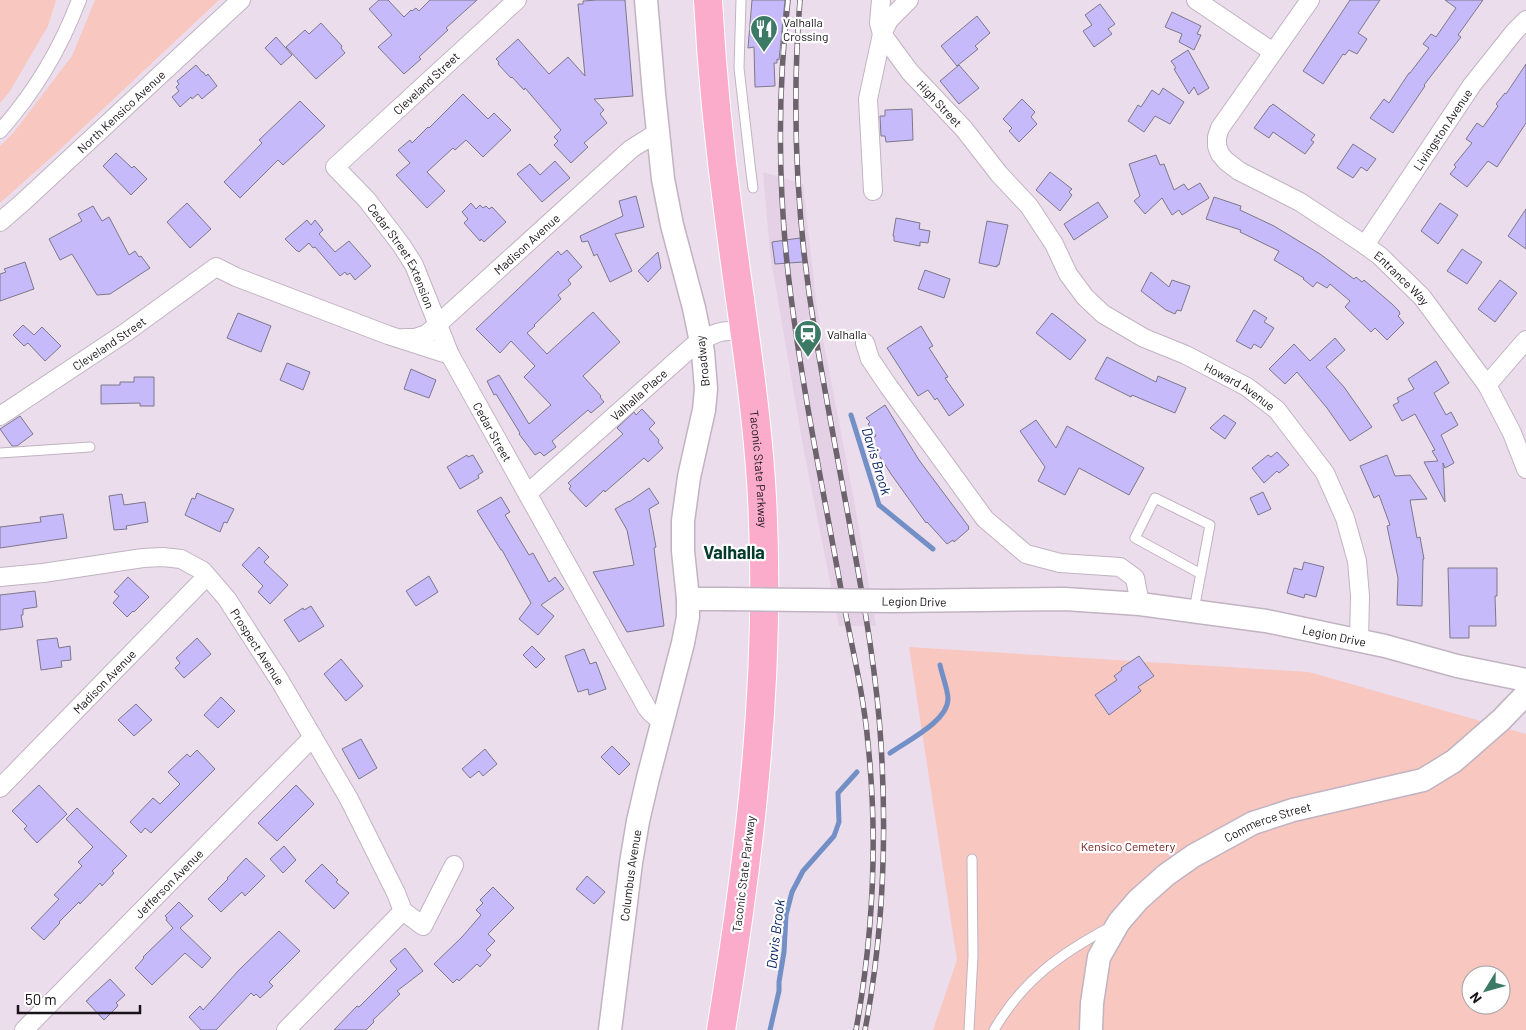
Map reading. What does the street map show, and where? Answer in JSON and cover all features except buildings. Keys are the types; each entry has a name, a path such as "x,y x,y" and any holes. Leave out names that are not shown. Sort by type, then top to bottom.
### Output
{"highway":[{"name":"Taconic State Parkway","path":"708,0 717,122 750,335 761,484 764,563 763,652 759,731 736,932 720,1030"},
{"name":"Taconic State Parkway","path":"724,0 734,132 772,427 777,487 780,576 780,634 770,784 752,932 737,1030"}],"street":[{"path":"0,131 20,109 39,82 66,32 78,0"},
{"name":"North Kensico Avenue","path":"0,222 22,204 241,0"},
{"name":"Cleveland Street","path":"335,167 516,0"},
{"name":"Broadway","path":"646,0 663,179 694,308 706,380 706,400 690,470 683,521 682,551 688,599 688,617 662,722"},
{"path":"881,0 879,23 882,34"},
{"path":"873,191 868,99 882,34 889,20 909,0"},
{"path":"1196,0 1273,52 1310,0"},
{"name":"Livingston Avenue","path":"1365,245 1472,85 1526,20"},
{"name":"High Street","path":"882,34 910,72 964,129 999,174 1021,198"},
{"name":"Entrance Way","path":"1273,52 1220,128 1217,146 1220,154 1226,162 1239,171 1300,202 1365,245 1380,256 1422,297 1487,384 1512,433 1526,469"},
{"name":"Madison Avenue","path":"388,335 407,339 427,334 631,149 658,132"},
{"name":"Cedar Street Extension","path":"335,167 367,200 414,265 450,355"},
{"name":"Howard Avenue","path":"1021,198 1029,206 1054,244 1068,274 1085,297 1103,314 1144,338 1186,355 1247,387 1277,410 1325,473 1345,518 1357,561 1360,596 1359,640"},
{"name":"Cleveland Street","path":"0,416 125,332 216,267 236,277 388,335"},
{"name":"Valhalla Place","path":"528,493 674,362 701,341 724,330 750,335"},
{"path":"388,335 450,355"},
{"path":"1487,384 1525,342"},
{"path":"865,343 870,359 889,387 985,519 1026,554 1060,563 1120,567 1135,578 1140,604"},
{"name":"Cedar Street","path":"450,355 647,708 651,714 662,722"},
{"name":"Prospect Avenue","path":"0,577 163,557 181,559 203,571 227,599 280,681 313,737 349,799 396,893 403,911"},
{"name":"Madison Avenue","path":"0,788 207,576"},
{"name":"Legion Drive","path":"688,599 949,601 1065,599 1140,604 1266,621 1359,640 1457,666 1526,680"},
{"name":"Commerce Street","path":"1091,1030 1092,1003 1099,958 1119,922 1138,900 1166,875 1193,856 1253,823 1293,810 1423,780 1454,761 1501,720 1526,694"},
{"name":"Columbus Avenue","path":"610,1030 633,854 640,813 662,722"},
{"name":"Jefferson Avenue","path":"24,1030 313,737"},
{"path":"286,1030 403,911 424,926 454,865"}],"lane":[{"path":"741,0 739,68 754,188"},
{"path":"0,453 90,447"},
{"path":"1194,611 1201,574 1210,525 1155,498 1135,538 1201,574"},
{"path":"969,1030 973,956 972,859"},
{"path":"994,1030 1014,1001 1035,977 1060,956 1119,922"}],"shaded area":[{"path":"763,172 803,184 817,308 876,626 839,626 804,452 770,254"}],"green space":[{"path":"0,0 56,0 48,26 10,91 0,103"},
{"path":"95,0 219,0 0,203 0,146 14,132 72,56"},
{"name":"Kensico Cemetery","path":"909,647 1309,672 1526,734 1526,1030 933,1030 957,960"}],"waterway":[{"name":"Davis Brook","path":"851,415 879,505 933,549"},
{"name":"Davis Brook","path":"890,753 934,723 946,707 948,695 940,665"},
{"name":"Davis Brook","path":"770,1030 779,991 786,915 792,892 803,871 834,836 839,822 838,793 857,772"}],"railway":[{"path":"788,0 784,37 780,148 787,260 808,411 864,708 871,780 873,851 870,923 856,1030"},
{"path":"800,0 797,42 796,127 804,254 820,364 874,668 881,744 884,816 880,924 865,1030"}],"place":[{"name":"Valhalla Crossing","path":"764,53"},
{"name":"Valhalla","path":"808,358"}],"district":[{"name":"Valhalla","path":"734,552"}]}
